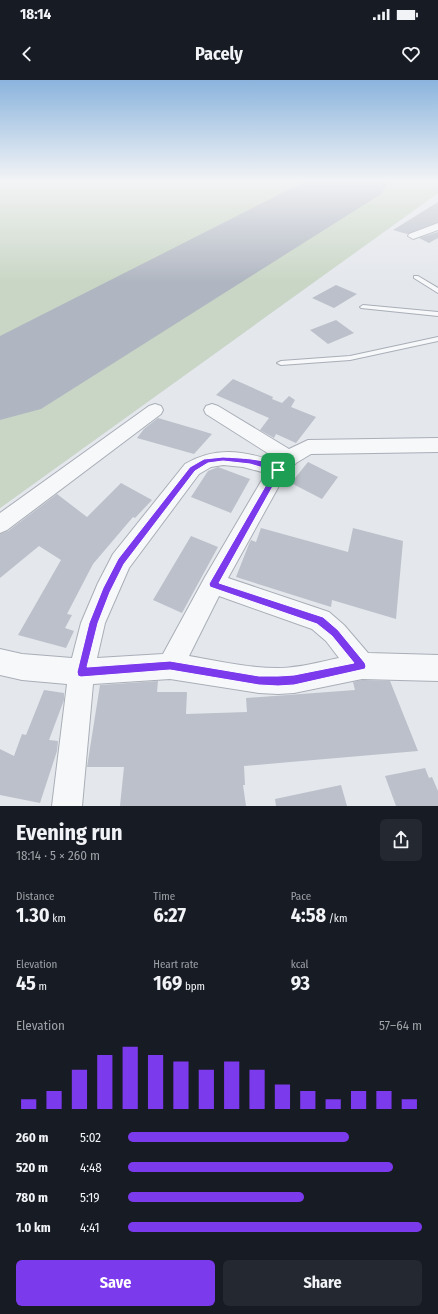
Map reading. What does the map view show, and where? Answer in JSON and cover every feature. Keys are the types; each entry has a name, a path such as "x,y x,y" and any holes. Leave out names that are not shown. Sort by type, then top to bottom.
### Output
{"street":[{"path":"413,236 438,226"},
{"path":"0,524 155,410"},
{"path":"212,410 284,464"},
{"path":"170,666 213,584 284,464 308,447 438,445"},
{"path":"67,806 81,672 93,623 106,591 121,561 192,469 207,461 223,459 250,461 269,466 284,464"},
{"path":"213,584 320,620 335,633 362,666"},
{"path":"0,662 22,667 81,672 170,666 259,680 278,681 294,680 362,666 438,668"}],"lane":[{"path":"416,277 438,291"},
{"path":"363,307 438,314"},
{"path":"281,363 350,358 438,339"}],"shaded area":[{"path":"212,214 409,214 0,508 0,317"}],"green space":[{"path":"0,214 273,214 0,361"},
{"path":"323,214 409,214 0,508 0,405"}],"building":[{"path":"419,214 438,214 438,222 407,234 393,230"},
{"path":"438,232 438,238 429,243 419,238"},
{"path":"336,285 357,294 334,308 312,298"},
{"path":"336,320 354,333 328,344 310,330"},
{"path":"233,379 273,397 272,399 282,403 289,396 295,400 291,407 316,417 296,443 276,434 274,438 260,430 269,418 216,395"},
{"path":"158,418 212,434 194,454 137,438 144,429"},
{"path":"308,462 338,477 322,499 291,483"},
{"path":"218,467 250,479 231,513 191,497 208,471"},
{"path":"121,483 152,500 135,518 133,517 93,564 67,614 72,615 65,628 74,631 66,648 18,635 61,560 39,546 0,578 0,534 8,531 57,494 87,517"},
{"path":"261,528 348,552 353,528 403,541 396,619 332,600 331,607 236,577 251,540 256,542"},
{"path":"191,536 218,547 182,613 153,600"},
{"path":"362,680 390,681 418,751 244,766 245,785 243,785 246,806 120,806 124,767 87,767 100,685 158,681 157,692 187,692 186,714 247,712 246,698 355,690 353,682"},
{"path":"44,690 64,693 64,700 49,740 58,741 57,751 40,803 0,795 0,749 14,756 22,734 26,735"},
{"path":"425,768 429,778 432,777 438,791 438,806 396,806 385,776"},
{"path":"341,785 347,806 276,806 275,799"}],"runway":[{"path":"0,383 298,214"}],"route":[{"path":"223,459 250,461 278,470 213,584 320,620 328,625 362,666 294,680 278,681 259,680 170,666 81,672 93,623 106,591 121,561 192,469 207,461 223,459"}]}
